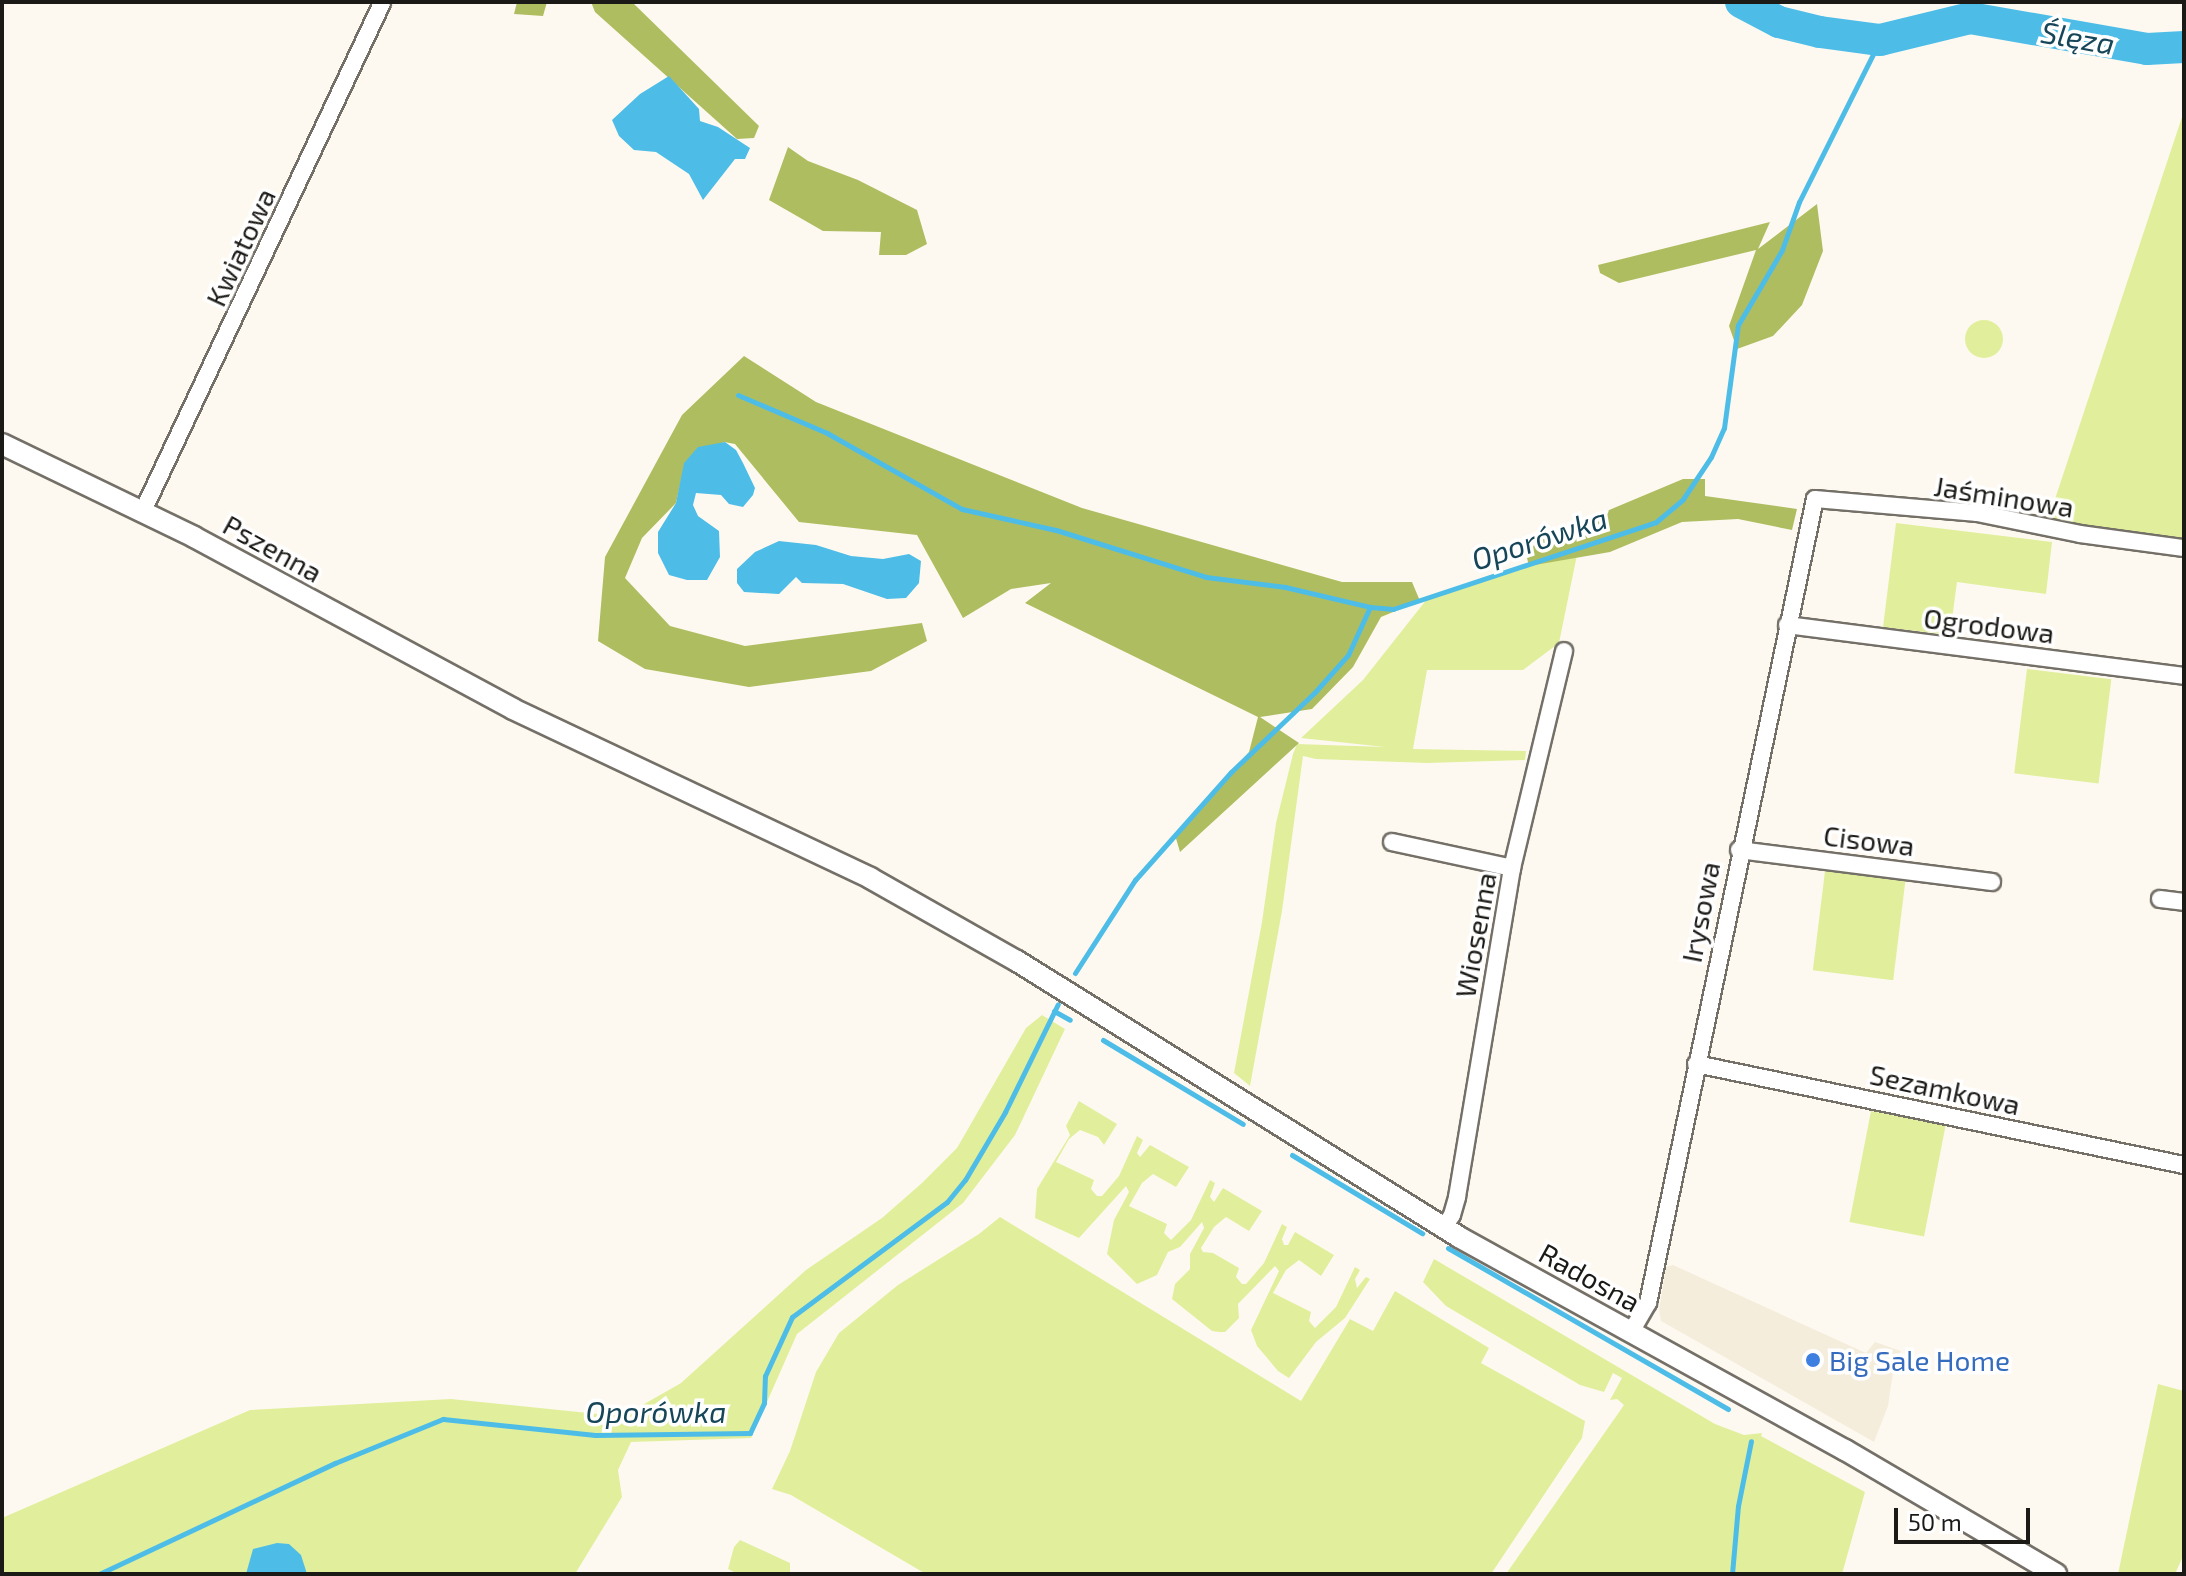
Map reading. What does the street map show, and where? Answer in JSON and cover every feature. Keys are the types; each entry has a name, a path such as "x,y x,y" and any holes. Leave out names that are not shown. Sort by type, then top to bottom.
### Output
{"street":[{"name":"Kwiatowa","path":"143,511 382,3"},
{"name":"Pszenna","path":"2,444 143,511 513,709 870,878 1017,961 1104,1017"},
{"name":"Jaśminowa","path":"1815,499 1977,513 2080,534 2184,548"},
{"name":"Irysowa","path":"1631,1332 1648,1303 1739,850 1815,499"},
{"name":"Ogrodowa","path":"1787,625 2184,676"},
{"name":"Wiosenna","path":"1444,1227 1452,1215 1457,1197 1512,868 1564,651"},
{"path":"1392,842 1512,868"},
{"name":"Cisowa","path":"1739,850 1992,882"},
{"path":"2160,899 2184,902"},
{"name":"Radosna","path":"1104,1017 1444,1227 1845,1450 2056,1574"},
{"name":"Sezamkowa","path":"1696,1064 2184,1165"}],"shaded area":[{"name":"Big Sale Home","path":"1673,1265 1866,1353 1875,1342 1901,1351 1894,1366 1888,1406 1874,1442 1661,1321 1659,1310 1666,1267"}],"green space":[{"path":"517,2 547,2 543,16 514,14"},
{"path":"591,2 632,2 759,126 754,138 737,139 595,12"},
{"path":"2184,111 2184,542 2093,531 2048,520"},
{"path":"788,147 808,161 858,180 917,210 927,244 906,255 879,255 881,232 823,231 769,200"},
{"path":"1817,204 1823,251 1802,305 1773,336 1737,349 1729,326 1756,250 1619,283 1600,273 1598,265 1770,222 1758,249"},
{"path":"1984,320 1998,325 2003,339 1998,353 1984,358 1970,353 1965,339 1970,325"},
{"path":"744,356 816,402 1082,508 1342,582 1412,582 1420,601 1381,617 1353,667 1312,709 1260,717 1299,743 1180,852 1175,835 1249,752 1258,717 1025,603 1051,583 1011,589 963,618 917,535 799,522 735,444 724,442 685,463 676,503 642,538 625,578 670,626 745,646 922,623 927,641 871,671 749,687 645,669 598,641 605,557 682,415"},
{"path":"1683,479 1705,479 1705,496 1797,509 1792,530 1738,519 1682,522 1610,552 1529,566 1526,554 1540,539"},
{"path":"1896,523 2052,542 2046,594 1957,582 1950,635 1883,627"},
{"path":"1578,550 1559,643 1523,670 1427,670 1413,749 1526,751 1525,760 1427,763 1303,756 1282,911 1250,1086 1234,1073 1262,922 1276,823 1297,744 1385,747 1301,738 1363,680 1427,599"},
{"path":"2027,669 2111,679 2099,784 2014,773"},
{"path":"1825,871 1905,881 1893,980 1813,970"},
{"path":"1042,1015 1065,1029 1015,1135 963,1203 797,1334 751,1438 631,1442 618,1470 622,1497 575,1574 2,1574 2,1518 250,1410 451,1399 598,1414 639,1407 681,1383 806,1270 882,1218 922,1183 957,1148 1026,1028"},
{"path":"1079,1101 1117,1124 1104,1145 1098,1137 1080,1130 1069,1139 1056,1162 1094,1180 1091,1189 1097,1196 1102,1196 1119,1176 1137,1136 1143,1140 1137,1153 1140,1157 1150,1145 1189,1167 1176,1187 1153,1174 1142,1183 1129,1206 1167,1224 1164,1233 1171,1240 1191,1220 1210,1180 1215,1183 1210,1197 1214,1202 1223,1188 1262,1211 1249,1231 1226,1217 1214,1227 1201,1248 1203,1252 1213,1253 1239,1268 1236,1277 1242,1284 1246,1284 1264,1263 1282,1224 1287,1227 1282,1239 1284,1245 1288,1245 1295,1232 1334,1255 1321,1276 1299,1260 1286,1270 1273,1293 1311,1312 1309,1321 1315,1328 1336,1307 1355,1267 1360,1270 1355,1279 1357,1288 1366,1277 1370,1279 1345,1318 1316,1342 1289,1378 1278,1371 1257,1346 1251,1330 1279,1271 1275,1266 1238,1304 1239,1318 1225,1332 1212,1331 1172,1299 1175,1284 1190,1269 1190,1254 1204,1228 1202,1222 1180,1247 1168,1252 1157,1275 1137,1284 1107,1254 1114,1220 1129,1192 1126,1186 1079,1238 1035,1218 1037,1189 1070,1135 1066,1126"},
{"path":"1871,1111 1946,1126 1924,1236 1849,1222"},
{"path":"1000,1217 1301,1401 1350,1319 1373,1331 1395,1291 1489,1348 1481,1363 1585,1421 1582,1438 1491,1574 926,1574 791,1495 772,1489 790,1451 816,1372 839,1333 898,1285 979,1234"},
{"path":"1434,1259 1715,1424 1744,1435 1762,1433 1761,1436 1865,1492 1842,1574 1506,1574 1624,1405 1617,1399 1610,1400 1622,1378 1613,1373 1604,1392 1580,1385 1446,1306 1423,1282"},
{"path":"2158,1384 2184,1391 2184,1554 2175,1574 2118,1574"},
{"path":"740,1540 790,1563 790,1574 738,1574 728,1569 734,1547"}],"water":[{"path":"669,76 699,109 700,121 718,127 750,148 745,159 735,159 703,200 689,174 656,152 634,150 619,136 612,120 640,94"},
{"path":"725,442 736,450 743,463 755,488 753,495 743,507 729,504 721,495 696,493 693,505 698,516 719,531 720,557 707,580 687,580 669,575 658,553 658,532 676,503 684,463 698,447"},
{"path":"779,541 816,545 851,556 883,559 909,554 921,561 919,583 906,598 887,599 843,584 802,583 796,577 779,594 744,592 737,583 737,569 755,552"},
{"path":"277,1543 289,1544 301,1555 307,1574 246,1574 253,1549"}],"waterway":[{"name":"Ślęza","path":"1741,2 1779,22 1820,32 1880,40 1970,18 2147,49 2184,47"},
{"name":"Oporówka","path":"1075,973 1135,880 1231,772 1315,692 1348,655 1370,607 1393,609 1656,522 1683,499 1711,457 1724,428 1738,325 1782,250 1799,202 1880,40"},
{"path":"738,395 827,433 962,509 1056,530 1206,577 1285,587 1370,607"},
{"name":"Oporówka","path":"99,1574 335,1463 443,1419 595,1435 750,1433 764,1403 765,1376 792,1317 947,1202 965,1180 1005,1112 1058,1004"},
{"path":"1054,1011 1070,1020"},
{"path":"1103,1040 1243,1124"},
{"path":"1292,1155 1422,1233"},
{"path":"1448,1248 1728,1409"},
{"path":"1732,1574 1738,1506 1751,1441"}],"place":[{"name":"Big Sale Home","path":"1813,1360"}]}
